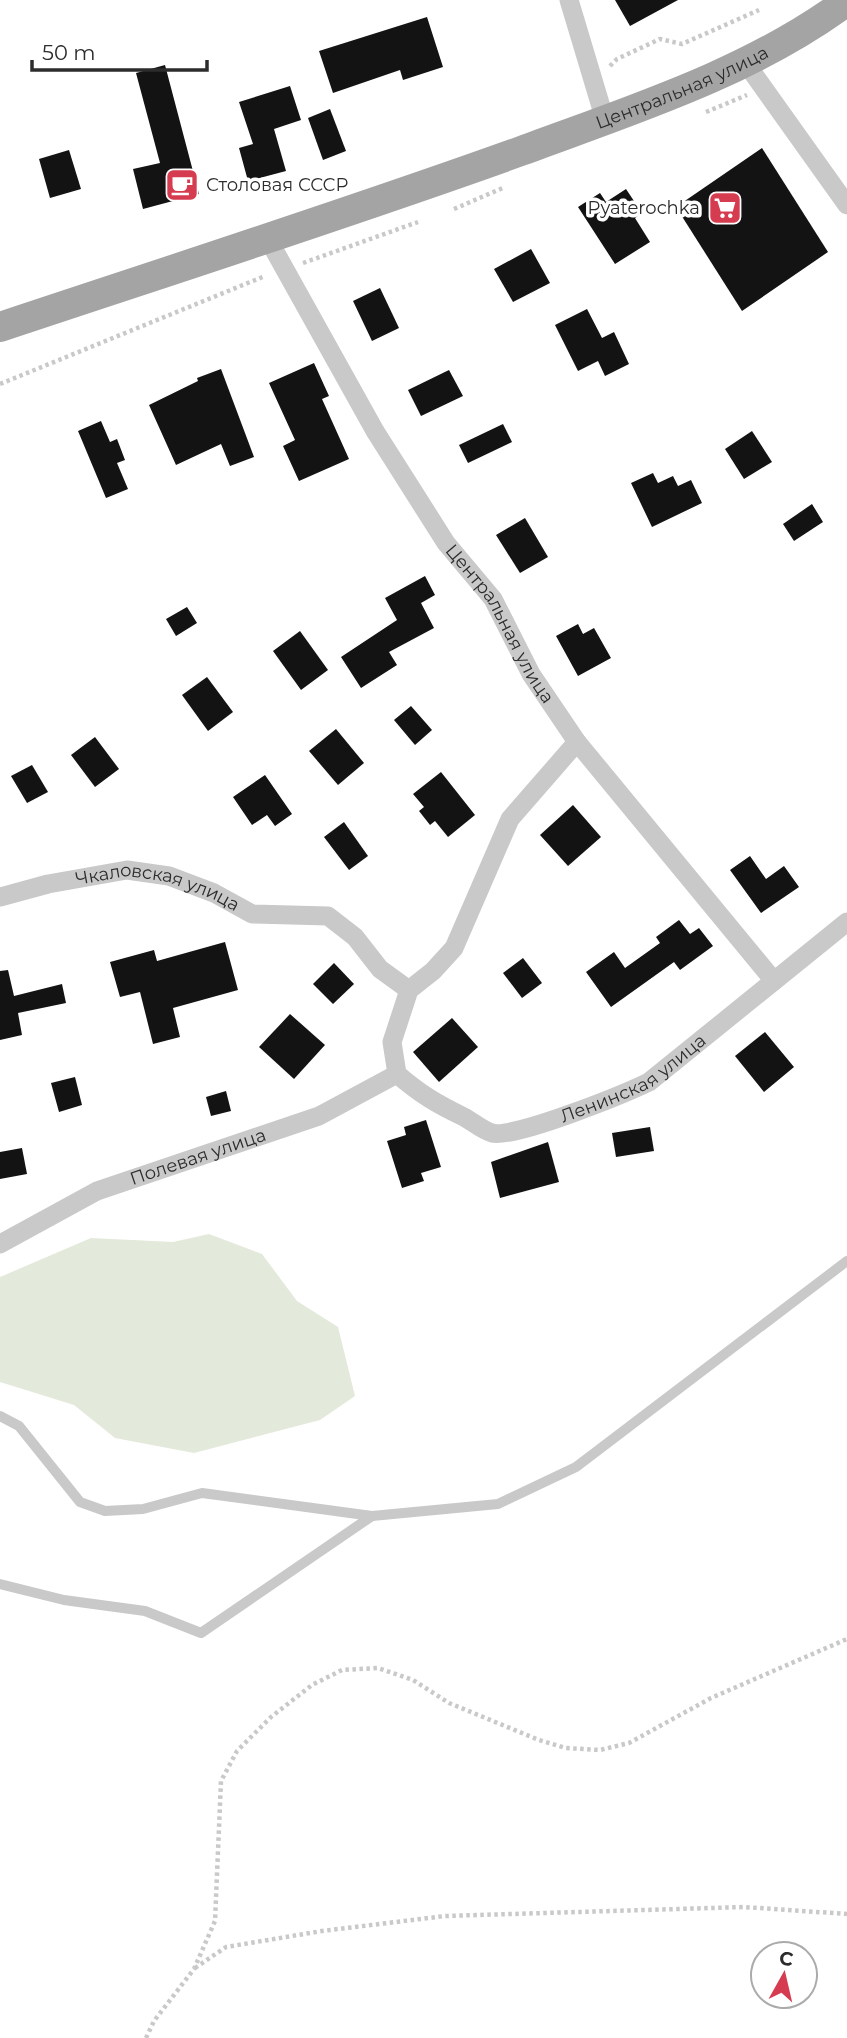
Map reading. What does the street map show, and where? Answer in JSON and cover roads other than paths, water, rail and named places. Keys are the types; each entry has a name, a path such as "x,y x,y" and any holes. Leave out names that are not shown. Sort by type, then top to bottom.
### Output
{"main road":[{"name":"Центральная улица","path":"0,327 268,239 605,120 746,62 808,21 847,1"}],"street":[{"path":"569,0 592,84 605,120"},
{"path":"746,62 847,205"},
{"name":"Центральная улица","path":"268,239 282,269 375,431 446,543 493,599 531,674 578,742 774,981"},
{"path":"397,1074 392,1042 409,990 433,971 454,948 510,819 578,742"},
{"name":"Чкаловская улица","path":"0,897 48,884 127,870 169,876 214,893 253,914 328,916 355,937 380,969 409,990"},
{"name":"Ленинская улица","path":"397,1074 428,1101 494,1133 534,1127 571,1111 613,1099 649,1082 847,922"},
{"name":"Полевая улица","path":"0,1244 97,1191 319,1116 397,1074"}],"lane":[{"path":"0,1416 19,1426 80,1503 105,1511 143,1509 202,1493 372,1516 498,1504 576,1467 847,1261"},
{"path":"0,1584 64,1600 145,1611 201,1633 372,1516"}],"place":[{"name":"Столовая СССР","path":"182,185"},
{"name":"Pyaterochka","path":"725,208"}]}
